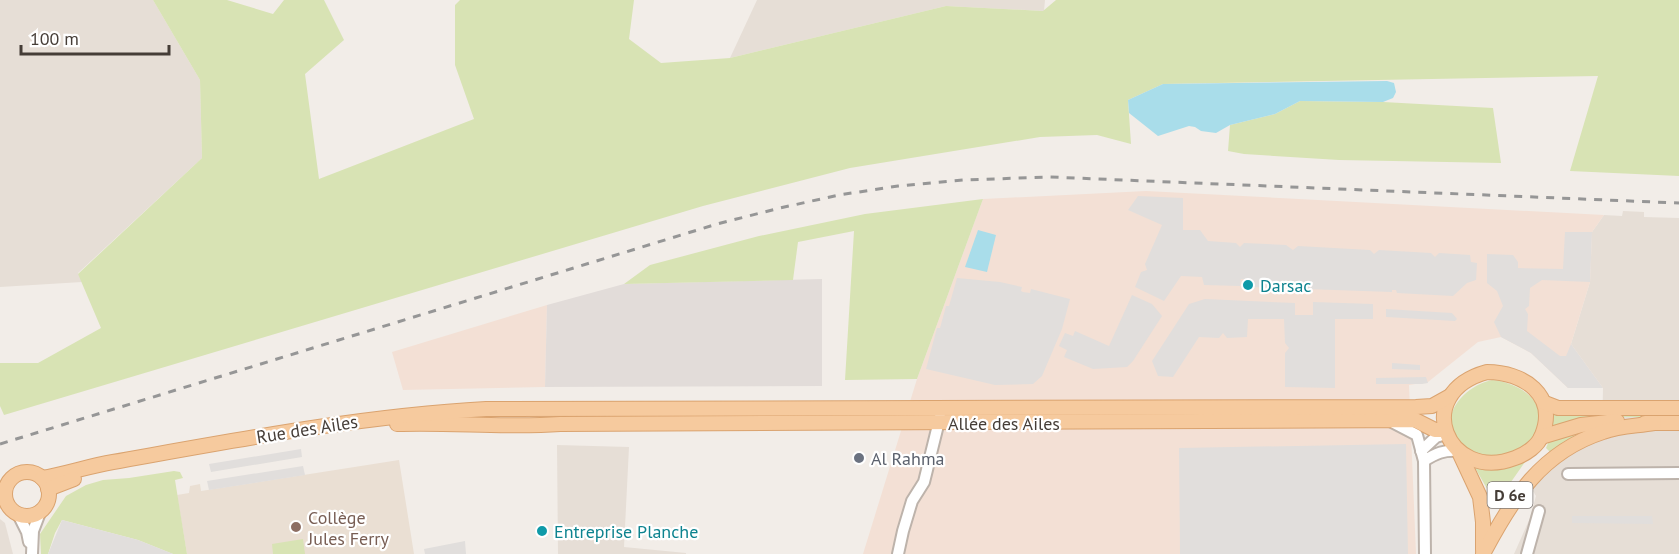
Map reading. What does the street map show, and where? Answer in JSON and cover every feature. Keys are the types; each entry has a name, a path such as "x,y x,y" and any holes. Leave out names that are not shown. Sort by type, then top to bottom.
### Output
{"main road":[{"path":"1545,403 1547,414 1540,438 1525,454 1498,463 1470,459 1459,452 1445,432 1445,410 1450,396 1467,379 1488,372 1500,372 1519,377 1529,384 1545,403 1558,408 1679,408"},
{"name":"Allée des Ailes","path":"576,409 1416,407 1432,406 1450,396"},
{"name":"Rue des Ailes","path":"45,484 109,463 369,419 486,409 576,409"},
{"name":"Allée des Ailes","path":"561,424 1392,422 1415,420 1435,430 1445,432"},
{"path":"1540,438 1581,425 1616,421 1679,423"},
{"name":"Rue des Ailes","path":"45,484 71,480 110,469 369,425 431,423 529,426 561,424"},
{"path":"1483,554 1513,501 1542,468 1572,445 1605,431 1654,423"},
{"name":"D 6e","path":"1483,554 1505,503 1532,466 1540,438"},
{"name":"D 6e","path":"1459,452 1480,497 1484,522 1483,554"},
{"path":"29,472 45,484 48,501 41,510 30,516 12,511 3,497 5,482 22,473 29,472"}],"street":[{"path":"898,554 912,501 924,482 942,408"},
{"path":"1392,422 1417,435 1423,456 1425,554"},
{"path":"1423,456 1436,437 1445,432"},
{"path":"1423,456 1444,451 1459,452"},
{"path":"1568,474 1679,473"},
{"path":"32,554 33,531 41,510"},
{"path":"1527,554 1539,511"},
{"path":"18,514 27,532 32,554"}],"shaded area":[{"path":"0,0 153,0 200,80 202,158 78,273 82,282 0,287"},
{"path":"757,0 1045,0 1044,11 946,6 730,58"},
{"path":"1146,191 1604,215 1592,232 1590,282 1571,344 1603,388 1568,388 1531,353 1501,337 1478,342 1428,382 1409,385 1416,554 863,554 917,379 983,199"},
{"path":"1138,196 1183,198 1183,230 1200,230 1208,241 1236,243 1240,247 1244,243 1286,245 1293,250 1298,246 1370,250 1374,254 1379,250 1431,253 1435,257 1439,253 1470,255 1471,262 1477,263 1476,280 1467,283 1453,296 1397,293 1396,290 1392,292 1250,287 1250,280 1241,279 1240,286 1204,285 1202,277 1181,276 1164,301 1135,287 1141,272 1147,270 1145,264 1162,225 1128,210"},
{"path":"1623,211 1644,212 1644,217 1679,218 1679,554 1514,554 1530,518 1536,496 1533,491 1535,483 1572,451 1602,436 1603,388 1571,344 1590,282 1592,232 1604,215 1622,216"},
{"path":"1565,232 1592,232 1590,282 1542,280 1530,288 1529,306 1525,309 1528,314 1527,331 1560,356 1566,356 1571,344 1603,388 1568,388 1531,353 1501,337 1494,322 1503,306 1497,291 1487,283 1487,254 1513,255 1518,262 1518,268 1563,269"},
{"path":"957,278 1000,282 1022,287 1023,292 1030,293 1031,289 1070,299 1062,329 1042,376 1033,384 995,385 926,369 937,328 940,328 946,306 949,306"},
{"path":"822,279 822,386 545,387 547,305 624,284"},
{"path":"1132,295 1152,304 1162,316 1127,367 1093,369 1064,357 1067,350 1059,346 1065,333 1073,336 1075,331 1109,346"},
{"path":"1205,299 1295,303 1295,315 1313,315 1313,302 1373,304 1373,319 1335,319 1335,388 1285,387 1285,353 1289,348 1285,343 1284,319 1248,319 1247,337 1227,338 1223,333 1219,338 1199,337 1173,377 1158,376 1152,361 1189,304"},
{"path":"547,305 545,387 403,390 392,352"},
{"path":"1386,309 1452,313 1457,319 1455,321 1386,317"},
{"path":"1392,363 1420,365 1420,370 1392,369"},
{"path":"1426,377 1428,383 1422,384 1376,384 1376,378"},
{"path":"1406,444 1408,554 1180,554 1179,448"},
{"path":"557,445 629,447 624,547 686,554 558,554"},
{"path":"301,449 302,457 211,472 209,464"},
{"name":"Collège Jules Ferry","path":"399,460 414,554 187,554 177,495 189,493 190,486 200,484 201,491"},
{"path":"303,466 305,475 209,490 207,481"},
{"path":"1572,516 1652,516 1653,524 1572,523"},
{"path":"0,519 5,523 13,554 0,554"},
{"path":"62,520 138,540 173,554 48,554"},
{"path":"465,541 466,554 425,554 424,549"}],"green space":[{"path":"153,0 227,0 273,14 284,0 324,0 344,40 305,74 319,179 474,119 455,65 455,5 460,0 634,0 629,39 661,63 730,58 946,6 1043,11 1056,0 1679,0 1679,176 1570,171 1598,76 1163,84 1128,100 1131,144 1097,135 1040,137 850,168 703,206 4,415 0,406 0,363 38,363 101,328 78,274 202,158 200,80"},
{"path":"1300,101 1383,102 1493,108 1501,163 1339,160 1228,151 1230,125 1275,114"},
{"path":"983,199 917,379 845,380 854,231 798,242 793,280 624,284 650,265 759,236 865,214"},
{"path":"1492,380 1511,384 1528,394 1538,409 1539,419 1532,439 1524,446 1504,455 1493,456 1472,452 1463,446 1454,436 1451,426 1451,415 1462,397 1481,383"},
{"path":"1553,413 1659,413 1658,417 1620,417 1552,429"},
{"path":"1587,431 1554,452 1546,448 1549,441 1558,436"},
{"path":"1527,459 1504,492 1499,495 1489,492 1474,466 1501,468"},
{"path":"180,472 183,478 175,480 187,554 173,554 138,540 62,520 48,554 41,554 40,534 66,496 86,485 103,480"},
{"path":"303,539 305,554 273,554 272,544"}],"water":[{"path":"1387,81 1394,83 1396,92 1393,98 1383,102 1300,101 1275,114 1230,125 1216,133 1201,131 1189,126 1158,136 1129,113 1128,100 1163,84"},
{"path":"978,230 996,235 987,272 965,267"}],"railway":[{"path":"0,444 717,224 839,195 898,186 963,180 1050,177 1679,203"}],"place":[{"name":"Darsac","path":"1248,285"},
{"name":"Al Rahma","path":"859,458"},
{"name":"Collège Jules Ferry","path":"296,527"},
{"name":"Entreprise Planche","path":"542,531"}]}
